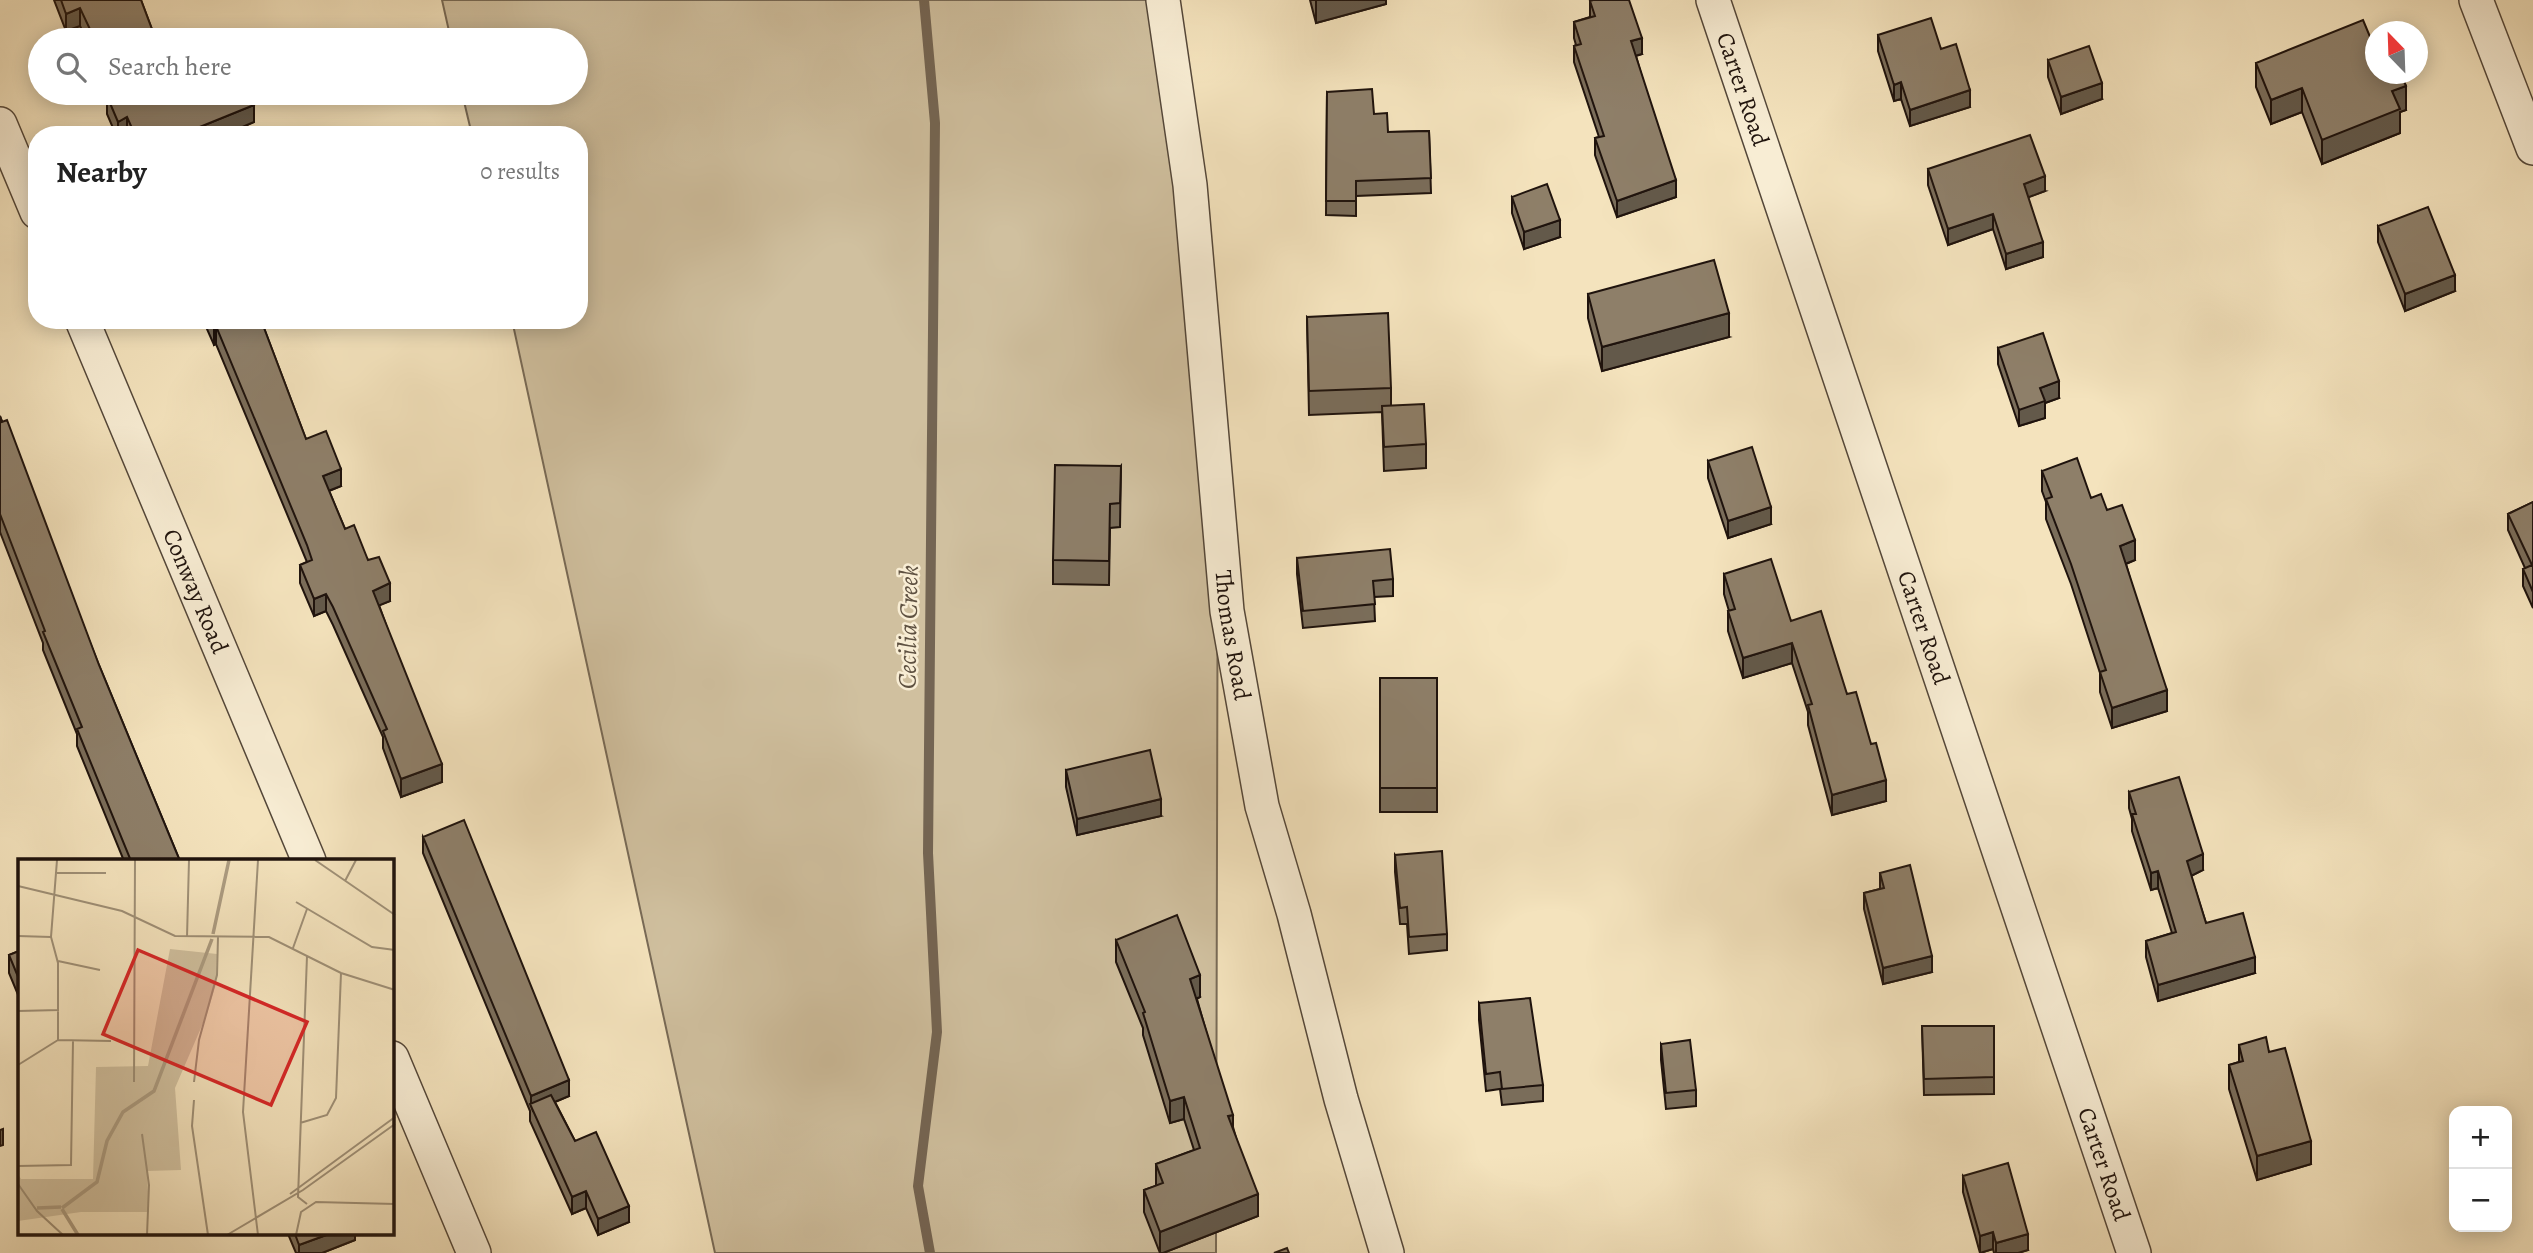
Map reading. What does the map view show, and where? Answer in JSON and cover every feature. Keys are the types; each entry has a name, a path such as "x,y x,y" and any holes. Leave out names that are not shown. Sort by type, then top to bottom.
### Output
{"street":[{"name":"Thomas Road","path":"1163,0 1190,185 1231,636 1262,806 1294,914 1340,1099 1387,1253"},
{"name":"Carter Road","path":"1713,0 2134,1253"},
{"path":"2476,0 2533,148"},
{"path":"0,124 28,191"},
{"name":"Conway Road","path":"86,329 308,859"},
{"path":"394,1063 474,1253"}],"shaded area":[{"path":"442,0 1171,0 1218,441 1216,1253 715,1253 514,329 588,329 588,126 470,126 465,105 588,105 588,28 448,28"}],"building":[{"path":"61,0 141,0 152,28 89,28 80,8 66,14"},
{"path":"1629,0 1642,38 1631,41 1676,180 1617,201 1595,138 1604,136 1574,46 1581,44 1574,22 1595,16 1590,1"},
{"path":"1931,18 1941,49 1956,44 1970,90 1910,110 1901,82 1894,85 1878,35"},
{"path":"2363,20 2365,84 2406,86 2392,91 2400,109 2322,140 2302,88 2271,100 2256,63"},
{"path":"2089,46 2102,83 2061,97 2048,60"},
{"path":"1372,89 1374,114 1387,113 1388,132 1429,131 1431,178 1356,181 1356,201 1326,201 1327,92"},
{"path":"111,105 254,105 202,126 131,126 127,117 118,122"},
{"path":"2030,135 2045,176 2024,184 2043,242 2006,254 1993,214 1948,229 1928,169"},
{"path":"1547,184 1560,220 1524,232 1512,197"},
{"path":"2428,207 2455,275 2405,294 2378,226"},
{"path":"1714,260 1729,313 1602,347 1588,294"},
{"path":"1388,313 1391,388 1309,391 1307,317"},
{"path":"217,329 264,329 306,439 326,431 341,469 323,476 345,529 354,525 368,560 379,557 390,583 373,591 442,764 401,779 383,731 387,729 333,607 326,594 314,599 300,565 312,560"},
{"path":"2043,333 2059,381 2040,388 2045,401 2019,410 1998,348"},
{"path":"1424,404 1426,444 1384,447 1382,406"},
{"path":"0,416 2,422 7,420 99,665 179,859 130,859 77,729 82,727 43,632 45,631 0,514"},
{"path":"1752,447 1771,507 1728,521 1708,461"},
{"path":"2077,458 2091,498 2101,494 2107,510 2122,505 2135,540 2120,546 2167,690 2112,708 2100,672 2106,670 2046,499 2052,497 2042,471"},
{"path":"1055,465 1121,466 1120,503 1110,504 1109,561 1053,560"},
{"path":"2533,502 2533,592 2523,569 2532,565 2508,514"},
{"path":"1390,549 1393,579 1373,581 1375,604 1303,611 1297,558"},
{"path":"1771,559 1791,621 1821,611 1847,694 1856,692 1871,744 1876,743 1886,780 1832,795 1808,705 1812,704 1792,643 1743,658 1728,611 1735,609 1724,574"},
{"path":"1380,678 1437,678 1437,788 1380,788"},
{"path":"1150,750 1161,799 1077,819 1066,770"},
{"path":"2179,777 2203,854 2187,861 2206,923 2243,913 2255,957 2158,985 2146,941 2176,932 2158,871 2151,873 2132,814 2136,814 2129,792"},
{"path":"464,820 569,1080 531,1096 423,837"},
{"path":"1442,851 1447,934 1409,937 1407,907 1400,908 1395,855"},
{"path":"1910,865 1932,956 1883,968 1864,893 1884,888 1880,873"},
{"path":"1177,915 1200,975 1190,979 1233,1115 1228,1116 1258,1194 1160,1232 1144,1190 1163,1183 1156,1164 1200,1148 1184,1097 1170,1101 1143,1013 1145,1012 1116,940"},
{"path":"18,951 18,977 9,955"},
{"path":"1530,998 1543,1085 1502,1089 1500,1072 1486,1074 1479,1003"},
{"path":"1922,1026 1994,1026 1994,1077 1924,1079"},
{"path":"2266,1037 2269,1052 2285,1048 2311,1141 2257,1156 2229,1065 2243,1061 2239,1045"},
{"path":"1690,1040 1696,1090 1666,1093 1661,1044"},
{"path":"551,1095 575,1141 596,1132 629,1206 598,1219 586,1191 572,1197 530,1104"},
{"path":"2008,1163 2028,1234 1996,1243 1993,1232 1980,1236 1963,1176"},
{"path":"296,1236 324,1236 299,1245"},
{"path":"1287,1248 1289,1253 1274,1253"}],"waterway":[{"name":"Cecilia Creek","path":"924,0 935,123 928,853 937,1032 918,1186 930,1253"}]}
